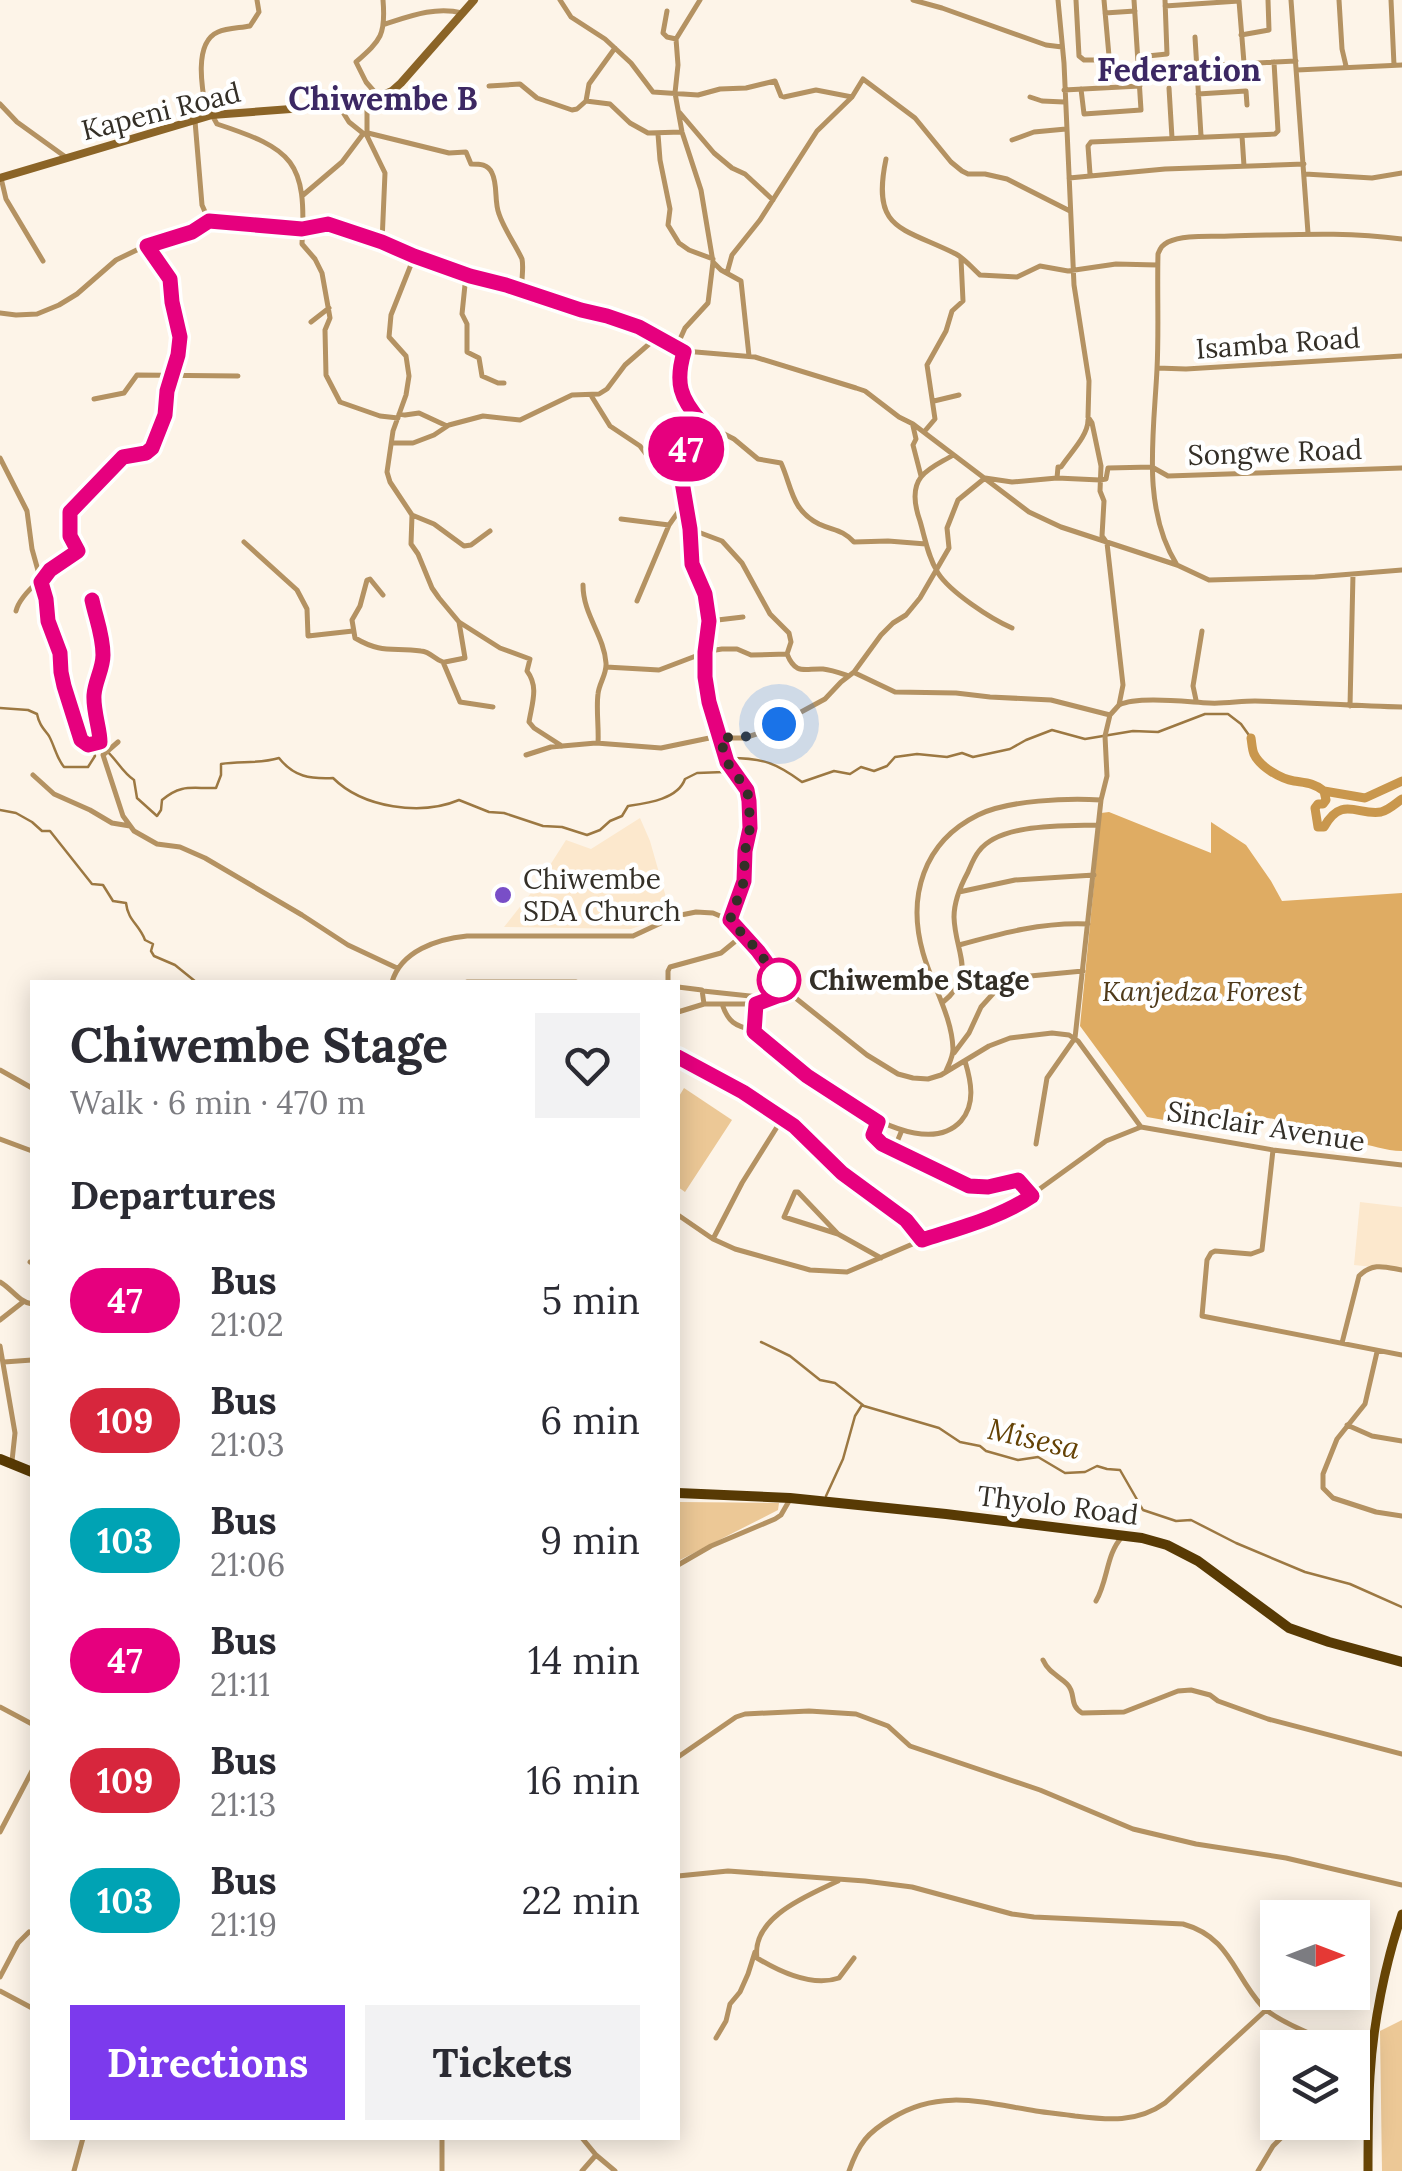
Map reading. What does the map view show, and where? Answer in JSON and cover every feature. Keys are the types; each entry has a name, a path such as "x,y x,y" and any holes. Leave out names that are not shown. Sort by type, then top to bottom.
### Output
{"highway":[{"path":"6,1461 30,1471"},
{"name":"Thyolo Road","path":"680,1493 790,1498 1151,1540 1211,1569 1289,1628 1402,1662"}],"main road":[{"name":"Kapeni Road","path":"1,178 210,116 379,98 400,83 474,0"},
{"path":"1368,2171 1372,2049 1402,1914"}],"street":[{"path":"257,0 259,12 250,26 218,32 203,48 201,60 210,116 215,124 268,144 286,155 294,166 302,196 302,244 322,273 329,308 325,330 326,375 337,399 380,416 419,413 447,426"},
{"path":"379,98 356,62 375,46 385,24 383,0"},
{"path":"560,0 571,17 616,48 653,92 698,95 775,81 784,97 816,90 852,96"},
{"path":"676,348 685,328 708,302 713,261 675,93 676,40 700,0"},
{"path":"913,0 1062,47"},
{"path":"1056,478 1058,466 1089,426 1089,381 1074,268 1058,0"},
{"path":"1076,0 1080,59 1108,58 1104,0"},
{"path":"1081,89 1082,111 1087,114 1141,110 1134,0"},
{"path":"1138,57 1167,54 1165,3 1239,0 1244,63"},
{"path":"1242,35 1269,30 1268,0"},
{"path":"1292,0 1308,232"},
{"path":"1339,0 1347,68"},
{"path":"1297,70 1398,65 1391,0"},
{"path":"385,24 441,10 462,13"},
{"path":"667,11 663,33 676,40"},
{"path":"1105,12 1135,11"},
{"path":"1195,37 1202,136"},
{"path":"489,86 520,84 537,98 577,110 586,102 589,84 616,48"},
{"path":"1196,66 1296,61"},
{"path":"1090,174 1090,142 1275,134 1278,131 1274,62"},
{"path":"727,273 732,255 774,200 817,130 852,96 862,80 915,118 962,171 1006,179 1070,211"},
{"path":"1064,90 1140,86"},
{"path":"1170,88 1172,138"},
{"path":"1198,94 1246,92 1248,105"},
{"path":"1030,96 1042,102 1064,102"},
{"path":"366,101 366,134 385,172 382,242"},
{"path":"586,102 610,104 639,129 658,134 682,132"},
{"path":"0,104 17,122 66,158"},
{"path":"338,105 349,122 366,134 449,153 466,152 470,163 489,168 499,216 522,259 522,290"},
{"path":"677,106 714,153 774,200"},
{"path":"195,121 202,205 209,221"},
{"path":"1012,140 1034,132 1066,129"},
{"path":"302,196 342,162 366,134"},
{"path":"658,134 670,209 668,225 679,244 713,261 741,283 749,356"},
{"path":"1242,136 1244,166"},
{"path":"886,158 882,199 890,221 961,256 984,276 1017,277 1040,266 1068,271 1116,264 1158,265"},
{"path":"1069,178 1166,168 1304,164"},
{"path":"1305,174 1372,178 1402,174"},
{"path":"1,178 6,199 44,261"},
{"path":"0,313 36,314 60,306 116,260 192,232 209,221 302,229 328,224 466,274 639,327 684,352 749,356 866,391 1047,522 1176,564 1209,580 1402,570"},
{"path":"1176,564 1162,538 1152,467 1161,247 1171,240 1308,232 1402,239"},
{"path":"16,612 20,599 50,570 78,551 69,532 70,512 123,457 152,448 166,410 180,337 170,279 147,246"},
{"path":"414,256 389,322 389,336 408,361 408,386 398,416 388,476 412,515 411,544 432,588 459,622 500,648 530,659 527,672 534,687 530,722 562,746"},
{"path":"923,432 935,420 929,359 952,312 962,301 961,256"},
{"path":"466,274 462,314 467,324 467,352 479,358 482,376 504,383"},
{"path":"312,322 329,308"},
{"path":"392,443 412,443 447,426 483,416 520,420 572,394 591,396 607,389 656,338"},
{"path":"684,352 679,369 680,390 690,408 701,422 734,439 758,459 781,463 791,495 816,522 846,533 854,542 926,544"},
{"name":"Isamba Road","path":"1157,368 1402,356"},
{"path":"94,399 124,393 134,376 238,376"},
{"path":"934,401 959,395"},
{"path":"591,396 610,426 640,446 648,458 679,464"},
{"path":"1088,417 1101,466 1102,536 1107,543 1123,684 1119,706"},
{"path":"701,422 679,464 692,564 705,594 709,621 706,686 727,762 747,790 750,828 744,881 730,920"},
{"path":"912,424 921,476"},
{"path":"953,456 921,476 914,497 926,544 936,570 954,589 1012,628"},
{"path":"0,458 26,510 67,695 81,740 88,745 102,738 94,696 103,656 102,631 92,600"},
{"name":"Songwe Road","path":"1100,480 1106,479 1108,468 1152,467 1168,476 1402,468"},
{"path":"526,755 562,746 656,748 720,737 756,736 823,701 851,674 880,634 906,615 949,548 947,528 958,500 987,480 1100,480"},
{"path":"637,601 669,526 684,504"},
{"path":"412,515 434,524 466,547 490,531"},
{"path":"621,519 669,526"},
{"path":"690,529 722,541 742,564 770,614 790,633 786,654"},
{"path":"244,542 297,590 308,609 308,636 353,631"},
{"path":"1350,706 1353,574"},
{"path":"383,595 368,580 352,620 355,638 374,648 425,651 444,662 465,658 459,622"},
{"path":"583,585 586,611 603,648 606,667 597,698 598,744"},
{"path":"709,621 744,616"},
{"path":"1196,700 1193,686 1202,631"},
{"path":"606,667 658,670 705,652 736,648 751,655 786,654"},
{"path":"786,654 800,670 828,669 851,674 898,692 1051,700 1110,715"},
{"path":"444,662 460,702 493,706"},
{"path":"1036,1144 1047,1078 1075,1038 1098,824 1107,776 1105,736 1110,715 1134,700 1402,707"},
{"path":"118,742 102,754 123,816 134,831 156,844 180,846 205,858 348,945 397,968"},
{"path":"32,775 54,794 112,823 130,826"},
{"path":"954,1053 942,1002 923,952 916,915 922,876 930,859 940,845 989,811 1038,801 1101,800"},
{"path":"942,1002 955,992 963,972 954,918 959,892 979,852 1000,835 1017,830 1098,824"},
{"path":"959,892 1015,880 1094,874"},
{"path":"393,980 397,968 420,949 461,936 633,936 680,915 710,912 730,920 788,992 898,1074 922,1080 946,1072 992,1044 1019,1036 1052,1032 1075,1038"},
{"path":"959,944 1025,928 1088,924"},
{"path":"668,980 670,967 720,952 743,936"},
{"path":"946,1072 981,1007 999,987 1030,976 1083,971"},
{"path":"680,987 772,999"},
{"path":"703,991 704,1004"},
{"path":"680,1011 704,1004 756,1004 788,992"},
{"path":"722,1004 734,1025 753,1030 807,1076 878,1122 902,1130 935,1133 954,1128 965,1116 971,1088 964,1061"},
{"path":"753,1030 756,1004"},
{"name":"Sinclair Avenue","path":"1075,1038 1141,1127 1273,1150 1402,1165"},
{"path":"680,1058 743,1092 804,1135 842,1173 906,1220 922,1240"},
{"path":"0,1070 30,1087"},
{"path":"713,1239 782,1119"},
{"path":"878,1122 874,1137 969,1186 988,1187 1018,1180 1032,1196"},
{"path":"680,1216 713,1239 763,1258 821,1272 847,1272 1016,1206 1101,1144 1141,1127"},
{"path":"894,1149 902,1130"},
{"path":"0,1139 30,1150"},
{"path":"1273,1150 1262,1250 1251,1254 1211,1253 1202,1316 1402,1355"},
{"path":"838,1234 796,1192 784,1217 838,1234 881,1258"},
{"path":"1342,1343 1359,1276 1375,1265 1402,1270"},
{"path":"0,1282 30,1304"},
{"path":"0,1320 23,1302"},
{"path":"0,1346 15,1438 6,1461"},
{"path":"1378,1351 1365,1404 1336,1439 1323,1474 1323,1488 1333,1498 1402,1516"},
{"path":"4,1362 30,1360"},
{"path":"1347,1424 1372,1436 1402,1441"},
{"path":"680,1564 775,1519 790,1498"},
{"path":"1096,1601 1113,1548 1124,1535"},
{"path":"1043,1660 1049,1672 1068,1684 1074,1706 1082,1713 1124,1712 1178,1691 1192,1690 1268,1719 1402,1754"},
{"path":"0,1707 30,1723"},
{"path":"680,1755 746,1714 856,1714 888,1726 910,1746 1040,1790 1133,1829 1402,1885"},
{"path":"0,1832 30,1774"},
{"path":"680,1876 728,1871 840,1880 912,1887 1012,1914 1171,1922 1209,1934 1222,1946 1260,2001"},
{"path":"716,2038 748,1974 760,1935 779,1912 840,1880"},
{"path":"0,1977 28,1932"},
{"path":"756,1949 757,1958 768,1964 822,1981 839,1978 854,1958"},
{"path":"0,1991 30,2007"},
{"path":"849,2171 867,2135 896,2115 925,2105 970,2099 1036,2111 1125,2120 1165,2103 1266,2010 1304,2030"},
{"path":"74,2171 82,2140"},
{"path":"442,2140 442,2171"},
{"path":"584,2140 615,2171"},
{"path":"1258,2171 1279,2140"},
{"path":"582,2171 596,2156"}],"shaded area":[{"path":"640,818 671,915 631,929 504,927 566,840 591,849"},
{"path":"684,1088 732,1120 685,1192 680,1188 680,1095"},
{"path":"1360,1202 1402,1207 1402,1270 1354,1265"},
{"path":"680,1502 779,1503 778,1510 680,1560"},
{"path":"1402,2020 1402,2171 1382,2171 1380,2031"}],"green space":[{"name":"Kanjedza Forest","path":"1109,812 1211,853 1211,822 1246,845 1282,901 1402,893 1402,1151 1301,1138 1274,1119 1224,1110 1198,1126 1147,1117 1080,1026 1101,813"}],"waterway":[{"path":"0,708 37,714 64,767 88,767 95,756 93,748 103,748 134,780 137,798 157,816 162,800 176,791 216,788 221,764 279,758 297,773 333,778 376,802 428,808 459,800 489,812 587,835 622,816 628,806 669,796 697,773 724,772 730,758 769,763 802,782 834,771 850,774 861,767 874,771 887,766 895,757 947,757 962,753 973,757 1010,749 1052,730 1085,739 1133,731 1158,732 1205,714 1228,714 1251,738"},
{"path":"1251,738 1254,754 1266,768 1283,778 1324,791 1326,800 1315,808 1318,827 1324,827 1344,809 1381,812 1402,799"},
{"path":"1324,791 1365,798 1402,781"},
{"path":"0,810 16,813 42,831 50,831 92,884 103,885 113,901 126,903 145,940 153,944 154,956 175,965 194,980"},
{"name":"Misesa","path":"761,1342 790,1356 820,1380 835,1383 864,1406 939,1428 960,1442 986,1451 1018,1460 1038,1457 1065,1473 1085,1472 1097,1466 1120,1470 1143,1510 1176,1521 1191,1520 1305,1572 1350,1584 1402,1607"},
{"path":"826,1496 862,1405"}],"bus line":[{"name":"47","path":"92,600 102,631 103,656 94,694 97,729 102,738 95,745 88,745 81,740 67,695 62,659 48,621 41,582 50,570 78,551 69,532 70,512 123,457 152,448 162,424 180,337 169,276 147,246 192,232 209,221 302,229 328,224 470,276 639,327 684,352 679,369 680,390 701,422 679,464 690,529 690,555 705,594 709,621 706,686 727,762 747,790 749,801 744,881 730,920 788,992 756,1004 753,1030 807,1076 878,1122 873,1135 882,1144 969,1186 988,1187 1018,1180 1032,1196 1016,1206 922,1240 906,1220 842,1173 794,1126 743,1092 680,1058"}],"place":[{"name":"Chiwembe SDA Church","path":"503,895"},
{"name":"Chiwembe Stage","path":"779,980"}],"district":[{"name":"Federation","path":"1179,69"},
{"name":"Chiwembe B","path":"383,98"}],"route":[{"path":"779,724 756,736 720,738 727,762 747,790 749,801 744,881 730,920 788,992 779,980"}]}
